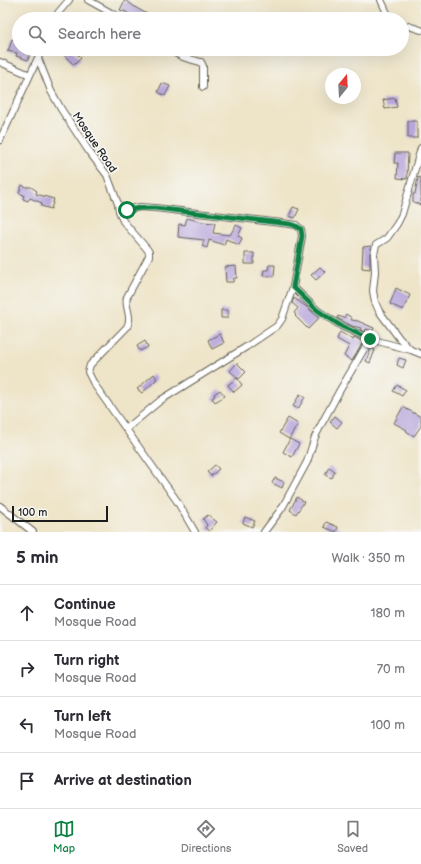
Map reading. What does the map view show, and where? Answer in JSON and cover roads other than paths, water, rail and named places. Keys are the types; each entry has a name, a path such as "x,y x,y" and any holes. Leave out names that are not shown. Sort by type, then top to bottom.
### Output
{"street":[{"path":"59,12 69,0"},
{"path":"88,0 109,12"},
{"path":"381,0 387,12"},
{"path":"409,26 421,30"},
{"path":"181,56 201,62 203,66 203,87"},
{"path":"0,140 38,58"},
{"name":"Mosque Road","path":"38,58 51,91 61,109 90,153 107,175 123,221 149,252 149,256 127,296 126,305 130,319 127,327 90,365 88,372 94,384 126,429"},
{"path":"0,62 30,75"},
{"path":"411,350 399,338 379,311 375,302 373,291 375,272 374,254 376,245 387,238 402,214 421,148"},
{"path":"119,211 140,208 155,208 290,224 301,229 302,236 293,287 282,319 277,326 161,400 126,429 177,501 194,532"},
{"path":"293,287 317,310 341,326 370,339 421,354"},
{"path":"264,532 282,508 307,462 322,423 370,339"},
{"path":"0,506 33,532"}]}
